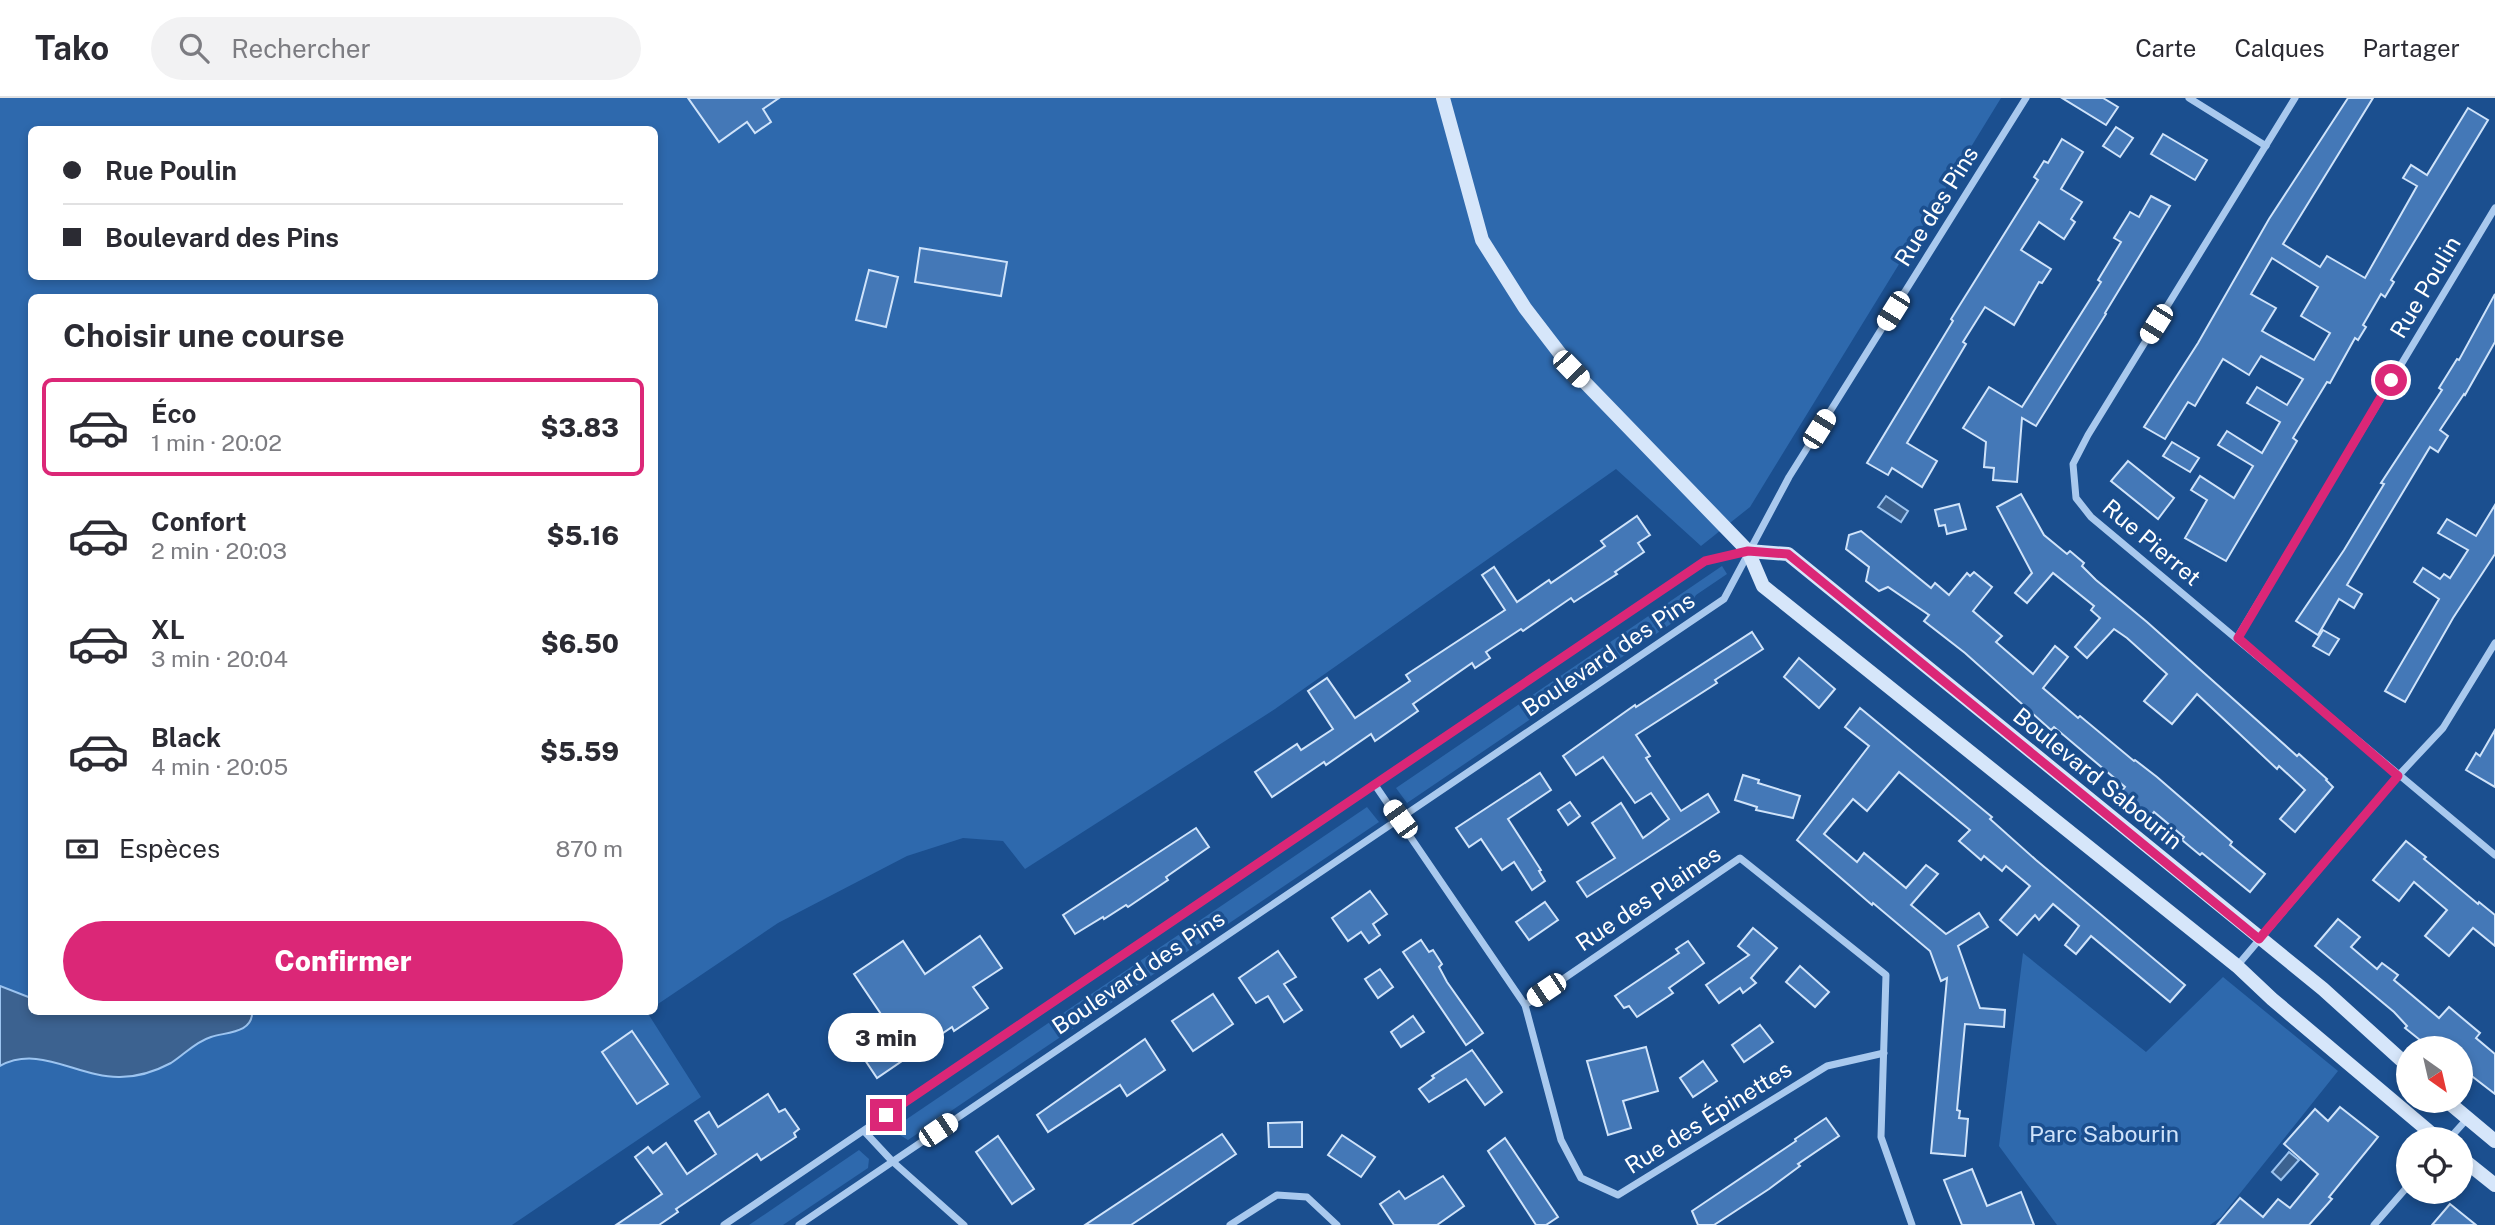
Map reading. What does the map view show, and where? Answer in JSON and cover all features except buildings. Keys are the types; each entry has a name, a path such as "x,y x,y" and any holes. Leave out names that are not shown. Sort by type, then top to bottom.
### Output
{"street":[{"path":"1443,98 1482,240 1525,308 1571,369 1748,551 1763,586 2237,965 2272,999 2424,1127"},
{"name":"Rue des Pins","path":"1748,551 1789,477 2026,98"},
{"path":"2189,98 2266,146"},
{"name":"Rue Pierret","path":"2295,98 2088,435 2073,464 2076,498 2091,517 2495,855"},
{"name":"Rue Poulin","path":"2238,638 2495,208"},
{"name":"Boulevard des Pins","path":"724,1225 1705,561 1748,551"},
{"name":"Boulevard des Pins","path":"799,1225 1724,599 1748,551"},
{"name":"Boulevard Sabourin","path":"1748,551 1788,554 2323,989 2396,1055"},
{"path":"2237,965 2398,776 2443,728 2495,643"},
{"name":"Rue des Épinettes","path":"1375,785 1525,1005 1561,1140 1581,1178 1618,1195 1827,1066 1884,1053"},
{"name":"Rue des Plaines","path":"1525,1005 1740,858 1886,975 1881,1137 1912,1225"},
{"path":"2461,1113 2495,1141"},
{"path":"2459,1127 2467,1118"},
{"path":"863,1131 892,1161 964,1225"},
{"path":"2473,1167 2495,1185"},
{"path":"1230,1225 1277,1195 1307,1197 1337,1225"},
{"path":"2374,1225 2396,1200"}],"green space":[{"path":"0,98 2001,98 1750,507 1701,546 1616,469 1275,709 1025,869 1003,841 963,838 907,856 778,923 658,1004 658,294 28,294 28,1015 649,1015 701,1097 512,1225 0,1225"},
{"path":"1722,566 1727,574 1696,595 1684,615 1407,803 1396,788"},
{"path":"1367,807 1379,822 908,1140 900,1135 898,1125"},
{"name":"Parc Sabourin","path":"2023,953 2146,1052 2223,977 2338,1071 2221,1217 2210,1225 2057,1225 1999,1146"},
{"path":"859,1150 869,1159 868,1168 783,1225 749,1225"}],"shaded area":[{"path":"1886,496 1908,511 1901,522 1878,507"},
{"path":"0,986 28,997 28,1015 252,1015 243,1028 205,1039 171,1063 140,1075 105,1076 44,1060 29,1059 15,1060 0,1066"},
{"path":"2289,1152 2299,1160 2281,1180 2272,1172"}],"route":[{"path":"886,1115 1705,561 1748,551 1788,554 2259,939 2398,776 2238,638 2391,380"}]}
